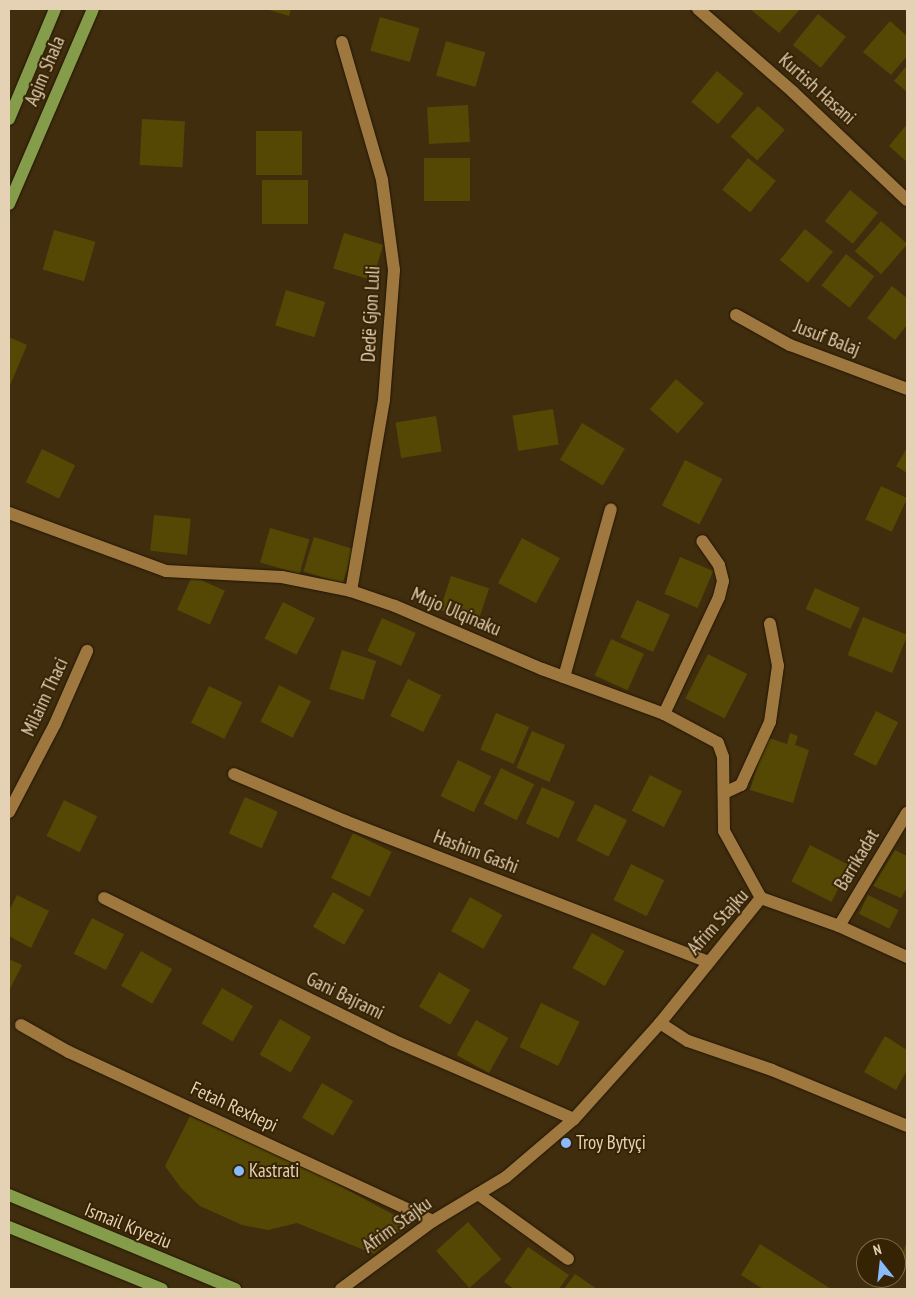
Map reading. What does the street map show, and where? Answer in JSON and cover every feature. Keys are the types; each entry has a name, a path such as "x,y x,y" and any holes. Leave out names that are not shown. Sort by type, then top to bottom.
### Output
{"main road":[{"name":"Agim Shala","path":"9,119 55,9"},
{"name":"Agim Shala","path":"9,204 93,9"},
{"name":"Ismail Kryeziu","path":"9,1196 235,1289"},
{"path":"9,1227 162,1289"}],"street":[{"name":"Kurtish Hasani","path":"698,9 793,92 907,200"},
{"name":"Dedë Gjon Luli","path":"342,42 382,180 394,270 384,400 351,591"},
{"name":"Jusuf Balaj","path":"736,315 790,345 907,389"},
{"path":"564,677 611,509"},
{"name":"Mujo Ulqinaku","path":"9,513 166,571 282,577 351,591 395,606 564,677 664,714 718,744 723,757 726,792 724,831 761,898"},
{"path":"664,714 719,597 723,580 719,565 702,541"},
{"path":"726,792 741,785 770,722 778,666 770,624"},
{"name":"Milaim Thaci","path":"9,812 55,724 87,651"},
{"name":"Hashim Gashi","path":"234,774 345,821 706,962"},
{"name":"Barrikadat","path":"839,926 907,813"},
{"name":"Gani Bajrami","path":"104,898 392,1040 574,1119"},
{"name":"Afrim Stajku","path":"341,1289 433,1220 506,1177 574,1119 660,1023 706,962 761,898 839,926 907,957"},
{"path":"660,1023 688,1041 781,1074 907,1126"},
{"name":"Fetah Rexhepi","path":"21,1026 69,1052 433,1220"},
{"path":"478,1194 568,1259"}],"building":[{"path":"266,9 291,9 289,16"},
{"path":"750,9 800,9 779,33"},
{"path":"818,14 846,37 821,68 793,45"},
{"path":"380,17 419,28 410,62 370,51"},
{"path":"890,21 907,36 907,56 891,75 863,52"},
{"path":"446,41 485,52 475,87 436,76"},
{"path":"907,65 907,92 894,81"},
{"path":"717,71 744,93 718,124 691,102"},
{"path":"468,105 470,142 429,144 427,107"},
{"path":"758,106 785,130 757,161 731,136"},
{"path":"142,119 185,121 183,167 140,165"},
{"path":"907,124 907,162 889,146"},
{"path":"256,131 302,131 302,175 256,175"},
{"path":"424,158 470,158 470,201 424,201"},
{"path":"748,158 776,181 750,213 722,190"},
{"path":"262,180 308,180 308,224 262,224"},
{"path":"850,190 878,213 853,244 825,221"},
{"path":"881,221 907,244 881,274 855,251"},
{"path":"805,229 833,252 808,283 780,260"},
{"path":"54,230 95,242 84,281 43,269"},
{"path":"344,233 383,245 372,280 333,268"},
{"path":"846,254 874,276 850,308 821,286"},
{"path":"892,286 907,298 907,325 895,340 867,318"},
{"path":"286,290 325,302 314,337 275,325"},
{"path":"9,337 27,345 9,388"},
{"path":"676,379 704,403 678,433 650,409"},
{"path":"553,409 559,445 518,451 513,415"},
{"path":"436,416 442,452 401,458 396,422"},
{"path":"582,423 625,449 603,486 560,460"},
{"path":"907,448 907,473 896,466"},
{"path":"42,449 75,465 59,498 26,482"},
{"path":"685,460 722,479 699,525 662,505"},
{"path":"881,486 907,498 892,532 865,520"},
{"path":"154,515 191,519 187,555 150,551"},
{"path":"270,528 309,539 299,574 260,563"},
{"path":"314,537 353,549 343,583 303,571"},
{"path":"522,538 560,558 536,603 498,583"},
{"path":"680,557 713,571 698,608 664,594"},
{"path":"192,576 225,591 210,624 177,610"},
{"path":"451,576 489,588 478,623 440,610"},
{"path":"815,588 860,608 850,629 806,609"},
{"path":"637,600 670,615 653,652 620,637"},
{"path":"283,602 315,618 296,655 264,639"},
{"path":"863,617 907,635 892,673 848,655"},
{"path":"382,618 416,633 401,666 367,651"},
{"path":"611,639 644,654 628,690 595,676"},
{"path":"342,650 376,661 364,700 329,689"},
{"path":"708,654 747,674 725,719 685,699"},
{"path":"408,679 441,695 423,732 390,716"},
{"path":"279,685 311,701 292,738 260,722"},
{"path":"209,686 242,702 224,739 191,723"},
{"path":"876,711 898,722 876,766 854,755"},
{"path":"496,713 529,727 514,764 480,750"},
{"path":"532,731 565,745 550,782 516,768"},
{"path":"790,733 798,736 795,745 809,750 793,803 750,790 766,737 787,744"},
{"path":"458,760 491,776 474,812 440,796"},
{"path":"501,768 534,784 517,820 483,804"},
{"path":"650,775 682,791 664,827 632,811"},
{"path":"542,787 575,802 559,838 526,824"},
{"path":"245,797 278,812 262,848 229,834"},
{"path":"64,800 97,816 80,852 46,836"},
{"path":"595,804 627,820 608,857 576,841"},
{"path":"353,833 392,852 370,897 331,878"},
{"path":"810,845 850,865 831,902 791,882"},
{"path":"895,850 907,856 907,888 901,898 873,886"},
{"path":"631,864 664,880 647,916 613,900"},
{"path":"333,892 364,910 344,945 313,927"},
{"path":"17,895 49,911 31,948 9,936 9,911"},
{"path":"868,895 899,910 889,929 859,914"},
{"path":"470,897 502,915 483,949 451,931"},
{"path":"92,918 124,934 106,970 74,954"},
{"path":"592,933 624,951 605,986 573,968"},
{"path":"141,951 172,969 152,1004 121,986"},
{"path":"9,959 22,965 9,991"},
{"path":"439,972 470,990 450,1025 419,1007"},
{"path":"222,988 253,1006 233,1042 202,1024"},
{"path":"541,1003 580,1022 558,1066 520,1047"},
{"path":"280,1019 311,1037 291,1073 260,1055"},
{"path":"476,1020 508,1038 489,1073 457,1055"},
{"path":"885,1036 907,1050 907,1070 896,1090 864,1072"},
{"path":"322,1083 353,1101 333,1136 302,1118"},
{"name":"Kastrati","path":"190,1116 320,1175 409,1223 374,1254 297,1223 268,1230 242,1225 200,1206 181,1188 165,1166"},
{"path":"468,1222 501,1259 470,1288 436,1251"},
{"path":"907,1241 907,1267 906,1267"},
{"path":"760,1244 831,1289 763,1289 741,1275"},
{"path":"528,1247 569,1275 559,1289 514,1289 504,1282"},
{"path":"575,1274 597,1289 564,1289"}],"place":[{"name":"Troy Bytyçi","path":"566,1143"},
{"name":"Kastrati","path":"239,1171"}]}
